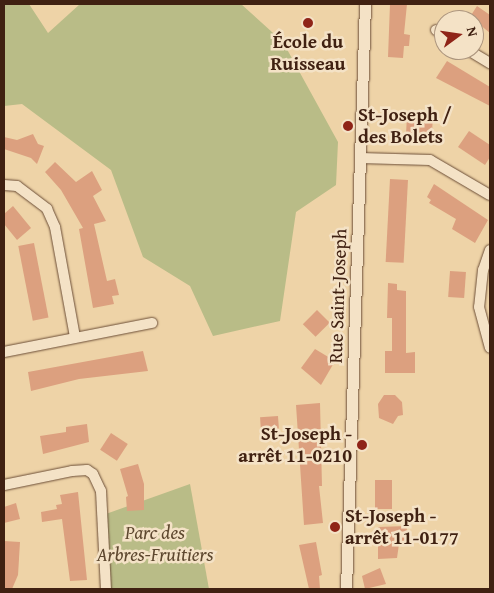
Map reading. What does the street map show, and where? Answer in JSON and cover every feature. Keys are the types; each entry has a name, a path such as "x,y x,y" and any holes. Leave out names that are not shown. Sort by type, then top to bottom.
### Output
{"street":[{"name":"Rue Saint-Joseph","path":"346,589 365,4"},
{"path":"360,158 430,160 490,195"},
{"path":"4,185 17,186 46,210 54,227 75,337"},
{"path":"490,250 483,270 479,307 490,348"},
{"path":"4,352 75,337 152,324"},
{"path":"4,485 72,471 87,470 93,474 101,491 106,589"}],"green space":[{"path":"4,4 29,4 48,33 80,4 241,4 283,42 338,142 336,185 296,212 280,321 213,336 190,286 143,257 111,170 22,104 4,106"},
{"name":"Parc des Arbres-Fruitiers","path":"190,484 209,589 106,589 103,515"}],"building":[{"path":"390,4 407,4 404,34 410,35 409,46 404,46 403,58 388,57"},
{"path":"477,6 483,10 474,10"},
{"path":"484,11 490,15 490,33 484,28"},
{"path":"447,61 490,87 490,106 436,78"},
{"path":"407,114 433,116 432,132 421,133 421,136 406,135"},
{"path":"469,131 490,145 490,157 485,165 458,147"},
{"path":"33,134 38,144 44,146 37,164 31,158 4,149 4,137 17,140"},
{"path":"55,162 76,182 92,171 102,190 93,196 106,221 94,224 107,281 115,279 119,295 112,296 114,304 93,308 79,229 83,228 61,190 45,172"},
{"path":"390,179 408,180 404,263 386,262"},
{"path":"434,184 488,220 475,243 452,229 456,219 429,203 431,200 427,197"},
{"path":"13,206 31,228 17,240 4,224 4,214"},
{"path":"34,243 49,318 33,321 18,246"},
{"path":"450,271 466,272 464,298 448,297"},
{"path":"388,283 397,284 397,290 406,291 406,353 415,352 415,373 385,373 385,351 392,351 392,318 387,318"},
{"path":"317,310 330,323 316,337 303,324"},
{"path":"315,349 335,361 321,385 301,368"},
{"path":"143,351 148,371 79,379 31,391 28,372"},
{"path":"384,395 395,395 402,402 403,415 398,416 393,424 379,418 378,404"},
{"path":"320,403 322,486 319,486 323,523 304,525 296,405"},
{"path":"278,416 279,430 261,431 260,417"},
{"path":"87,424 89,442 43,454 40,436 66,432 66,427"},
{"path":"111,433 128,444 117,461 100,450"},
{"path":"138,464 144,484 144,510 127,511 126,497 128,496 120,469"},
{"path":"375,480 392,480 392,509 375,509"},
{"path":"78,492 87,580 70,581 62,519 42,522 41,512 57,509 56,505 62,504 60,495"},
{"path":"16,503 20,519 4,523 4,507"},
{"path":"407,526 406,543 399,544 397,558 378,559 378,527"},
{"path":"4,541 20,542 18,575 12,589 4,589"},
{"path":"316,542 322,575 319,576 320,589 309,589 299,545"},
{"path":"380,568 386,584 365,589 362,576"}],"place":[{"name":"École du Ruisseau","path":"308,23"},
{"name":"St-Joseph / des Bolets","path":"348,126"},
{"name":"St-Joseph - arrêt 11-0210","path":"362,445"},
{"name":"St-Joseph - arrêt 11-0177","path":"335,527"}]}
